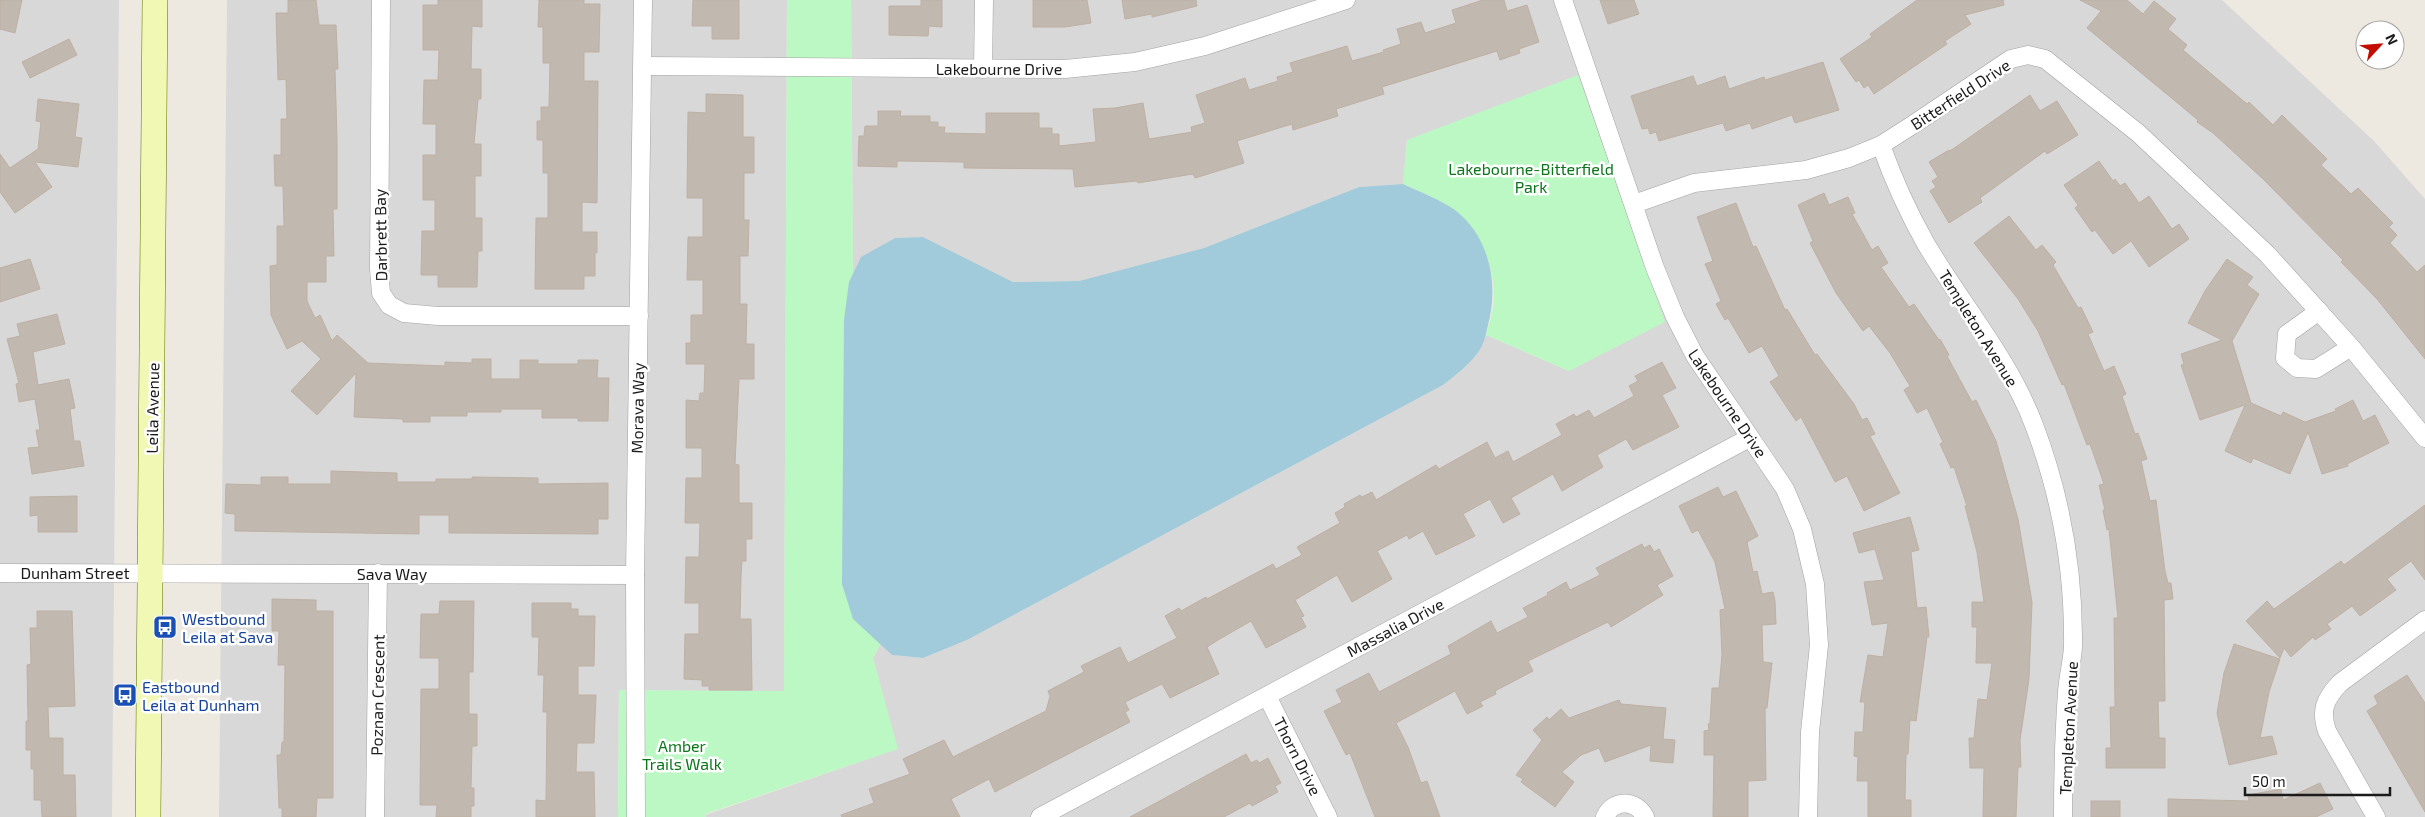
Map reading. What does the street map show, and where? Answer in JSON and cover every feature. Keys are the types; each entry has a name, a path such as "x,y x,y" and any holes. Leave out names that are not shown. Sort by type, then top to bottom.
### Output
{"street":[{"name":"Leila Avenue","path":"148,817 156,0"},
{"name":"Darbrett Bay","path":"381,0 379,269 381,293 389,305 404,313 438,316 639,316"},
{"name":"Morava Way","path":"636,817 634,575 643,0"},
{"path":"983,68 984,0"},
{"name":"Lakebourne Drive","path":"643,66 1065,69 1135,62 1205,46 1346,0"},
{"name":"Lakebourne Drive","path":"1563,0 1675,317 1695,356 1785,489 1802,529 1815,584 1819,645 1810,732 1808,817"},
{"name":"Bitterfield Drive","path":"1634,204 1694,184 1806,170 1832,164 1881,145 2011,59 2028,55 2045,60 2138,133 2267,254 2351,347 2425,438"},
{"name":"Templeton Avenue","path":"1881,145 1908,212 1927,245 1991,341 2022,397 2034,425 2054,487 2064,534 2072,604 2073,650 2067,691 2062,765 2063,817"},
{"path":"2319,311 2288,334 2285,358 2297,368 2316,369 2351,347"},
{"name":"Massalia Drive","path":"1040,817 1749,438"},
{"name":"Dunham Street","path":"0,573 150,572"},
{"name":"Sava Way","path":"150,572 634,575"},
{"name":"Poznan Crescent","path":"375,817 378,573"},
{"path":"2376,817 2327,731 2323,720 2323,706 2328,696 2340,683 2425,620"},
{"name":"Thorn Drive","path":"1267,696 1328,817"},
{"path":"1605,817 1613,805 1622,803 1637,807 1645,817"}],"shaded area":[{"path":"0,0 119,0 112,817 0,817"},
{"path":"227,0 787,0 784,692 619,690 618,817 219,817"},
{"path":"851,0 2222,0 2374,141 2425,199 2425,817 706,817 705,815 897,749 873,658 881,643 892,655 923,658 967,640 1443,385 1463,369 1480,350 1486,335 1569,371 1407,140 1403,184 1359,187 1204,248 1079,281 1013,282 923,237 895,238 862,257 853,274"}],"green space":[{"name":"Amber Trails Walk","path":"787,0 851,0 853,274 849,282 853,619 881,643 873,658 898,749 705,814 706,817 618,817 619,690 784,691"},
{"name":"Lakebourne-Bitterfield Park","path":"1578,75 1665,322 1569,371 1486,335 1491,318 1494,288 1489,263 1479,240 1464,219 1455,211 1430,196 1403,184 1407,140"}],"water":[{"path":"1403,184 1436,199 1455,210 1467,221 1484,248 1492,278 1491,310 1484,342 1471,360 1443,385 967,640 923,658 892,655 853,619 842,584 844,320 849,282 861,257 895,238 923,237 1013,282 1079,281 1204,248 1359,187"}],"building":[{"path":"0,0 22,0 15,33 0,29"},
{"path":"288,0 316,0 319,25 336,25 338,69 335,69 337,209 333,209 334,256 326,256 326,282 307,282 307,301 315,318 320,315 332,341 337,335 368,363 445,366 445,362 472,363 472,359 491,359 491,379 520,379 520,360 538,360 538,364 578,364 578,360 598,360 597,378 609,378 608,421 578,421 578,418 542,418 542,409 501,409 501,412 467,412 467,416 430,416 430,422 403,422 403,419 354,417 356,373 317,415 291,391 321,359 302,341 287,349 271,315 270,266 277,265 277,226 284,226 283,186 275,186 274,155 281,155 281,119 287,119 286,79 278,80 276,13 288,13"},
{"path":"438,0 482,0 482,27 472,26 471,69 481,69 481,99 478,99 474,144 481,144 481,176 475,176 475,218 482,218 482,251 478,251 477,287 438,287 438,275 421,275 422,231 435,231 435,200 423,200 423,155 436,155 436,124 423,124 424,80 438,80 439,50 423,50 423,5 438,5"},
{"path":"539,0 584,0 584,4 600,4 599,52 584,52 584,81 598,81 597,203 582,202 582,232 597,232 597,253 595,252 595,276 584,276 584,289 535,289 536,218 548,218 548,173 543,173 543,140 537,140 537,121 541,121 541,107 549,107 550,63 543,63 543,27 538,27"},
{"path":"693,0 739,0 739,39 712,39 712,26 692,26"},
{"path":"921,0 942,0 942,27 929,26 928,36 889,35 889,6 921,6"},
{"path":"1033,0 1087,0 1091,23 1065,27 1033,27"},
{"path":"1122,0 1196,0 1197,6 1152,17 1152,14 1125,19"},
{"path":"1483,0 1504,0 1507,11 1527,5 1539,42 1519,49 1520,53 1500,60 1497,51 1382,87 1384,94 1336,109 1338,116 1293,130 1292,124 1237,141 1244,163 1195,178 1193,174 1138,183 1137,181 1075,187 1073,169 964,168 964,162 897,161 897,167 858,166 859,136 864,136 865,126 878,126 878,111 901,111 900,116 930,116 930,122 938,122 938,127 945,127 944,133 986,134 986,113 1039,113 1039,128 1052,128 1052,134 1059,134 1059,146 1096,142 1093,109 1115,108 1143,103 1149,139 1192,132 1191,127 1205,123 1196,95 1245,78 1249,90 1278,81 1277,77 1293,72 1290,63 1347,46 1352,61 1384,52 1383,50 1401,44 1397,29 1421,22 1425,33 1456,23 1452,10"},
{"path":"1600,0 1634,0 1639,14 1608,24"},
{"path":"1917,0 2003,0 2004,5 1965,15 1971,24 1945,41 1947,44 1874,94 1868,85 1864,88 1859,80 1856,82 1840,59 1872,37 1870,34"},
{"path":"2080,0 2127,0 2143,14 2154,1 2176,19 2168,29 2187,45 2183,50 2247,104 2249,102 2273,125 2282,115 2327,159 2321,165 2351,194 2358,188 2393,223 2389,227 2397,235 2390,243 2417,272 2425,265 2425,359 2377,299 2341,262 2343,260 2263,179 2213,133 2197,122 2198,120 2087,28 2101,11"},
{"path":"69,39 77,55 30,78 22,62"},
{"path":"1823,62 1839,110 1795,123 1792,115 1752,129 1750,123 1726,131 1723,123 1659,141 1656,132 1650,134 1648,128 1642,129 1631,96 1693,76 1697,86 1725,76 1729,89 1764,77 1765,80"},
{"path":"706,94 743,95 743,137 754,137 754,173 744,173 744,220 749,220 748,256 740,256 740,304 747,304 746,344 754,344 754,379 739,379 735,464 739,465 739,503 752,503 752,539 746,539 746,561 742,561 740,619 751,619 752,690 709,690 709,686 702,686 702,680 684,679 685,634 699,634 699,603 685,603 686,557 699,557 700,523 685,523 686,478 702,478 702,448 686,448 686,400 699,401 700,393 704,393 705,364 686,364 686,343 691,343 691,315 703,315 703,280 687,280 688,237 703,237 703,198 687,198 688,112 706,113"},
{"path":"2030,95 2040,111 2057,101 2078,135 2047,154 2045,151 1980,198 1982,202 1949,223 1930,191 1936,187 1932,181 1938,177 1929,162 1950,151"},
{"path":"38,99 79,104 75,137 82,138 78,167 35,162 52,187 15,213 0,192 0,154 10,168 38,149 41,122 36,121"},
{"path":"2099,161 2113,181 2115,179 2120,186 2125,183 2139,203 2149,196 2172,229 2179,224 2189,239 2149,267 2131,241 2113,254 2095,230 2092,232 2075,208 2078,205 2064,185"},
{"path":"1824,193 1829,205 1848,197 1855,213 1852,214 1872,250 1878,246 1888,263 1881,267 1909,307 1914,304 1940,339 1972,402 1976,400 1996,441 2018,519 2032,602 2029,679 2020,740 2021,767 2018,767 2016,817 1983,817 1984,768 1970,768 1969,738 1974,738 1978,699 1987,700 1992,663 1976,663 1977,627 1972,627 1972,602 1984,602 1977,552 1965,506 1967,506 1954,467 1951,468 1940,444 1943,442 1927,408 1917,413 1904,390 1910,386 1890,353 1869,326 1863,331 1836,293 1810,243 1813,241 1798,205"},
{"path":"1736,203 1753,247 1756,246 1785,310 1787,309 1815,355 1817,354 1854,404 1862,420 1867,418 1875,434 1870,436 1900,493 1864,511 1847,476 1835,482 1801,417 1796,421 1770,382 1779,376 1762,346 1749,353 1728,318 1725,320 1716,304 1721,301 1705,264 1713,261 1697,217"},
{"path":"2009,216 2036,250 2042,245 2056,262 2053,265 2078,308 2081,307 2093,332 2088,334 2104,371 2114,366 2126,394 2122,396 2135,434 2138,433 2147,459 2141,461 2150,501 2156,500 2165,571 2168,583 2171,583 2173,599 2164,600 2165,701 2158,701 2159,738 2165,738 2165,768 2106,768 2106,748 2111,748 2110,707 2115,707 2114,618 2118,618 2109,529 2107,530 2103,510 2105,510 2099,485 2104,484 2090,444 2087,445 2064,384 2062,385 2038,331 2018,299 1974,243"},
{"path":"30,259 40,289 0,302 0,268"},
{"path":"2227,259 2253,277 2247,285 2259,294 2232,341 2251,403 2281,416 2283,412 2305,422 2336,411 2335,409 2353,400 2363,421 2375,415 2389,443 2347,464 2348,466 2322,474 2308,432 2290,474 2253,458 2251,463 2225,451 2245,405 2200,420 2181,365 2184,364 2181,354 2222,340 2188,323 2205,291"},
{"path":"57,314 65,344 33,352 38,385 69,379 75,408 70,409 74,441 80,441 84,466 32,474 28,448 39,447 36,430 40,430 35,399 19,402 16,384 19,383 7,339 20,336 17,324"},
{"path":"1662,362 1676,388 1662,395 1679,427 1633,450 1626,439 1597,455 1603,467 1562,491 1553,474 1511,498 1520,514 1503,523 1490,499 1463,514 1475,536 1436,555 1423,531 1409,539 1407,535 1377,551 1392,579 1352,602 1337,575 1295,600 1304,616 1301,617 1306,627 1266,648 1251,621 1207,647 1219,674 1170,698 1162,684 1125,702 1129,710 1125,712 1130,722 995,792 989,779 951,799 960,817 842,817 841,815 874,803 869,789 910,774 903,759 944,740 953,757 1046,711 1050,696 1048,691 1084,672 1081,666 1120,647 1128,663 1177,638 1165,616 1179,608 1181,611 1206,597 1207,599 1273,564 1276,569 1302,555 1297,547 1340,523 1335,513 1345,507 1344,504 1360,495 1362,497 1372,492 1376,500 1436,465 1439,469 1487,442 1495,458 1508,451 1513,462 1562,435 1556,424 1574,414 1576,417 1589,410 1594,418 1634,396 1629,386 1638,381 1635,376"},
{"path":"331,471 397,473 397,482 436,482 436,479 472,479 472,477 538,478 538,484 608,483 608,519 598,519 598,534 449,533 449,515 419,515 419,534 235,531 235,514 225,513 226,484 261,485 261,477 288,477 288,484 331,484"},
{"path":"1718,487 1723,497 1736,491 1758,536 1747,542 1753,572 1757,571 1762,594 1773,592 1775,601 1776,624 1762,625 1763,662 1772,663 1767,708 1765,708 1766,780 1748,781 1748,817 1713,817 1714,755 1704,755 1704,731 1709,730 1712,688 1719,688 1722,655 1720,610 1725,609 1715,562 1698,530 1692,533 1679,506"},
{"path":"77,496 77,532 38,532 38,515 30,516 30,497"},
{"path":"2425,505 2425,580 2411,561 2387,579 2396,590 2360,616 2352,606 2327,624 2331,629 2315,640 2313,637 2291,657 2284,648 2280,658 2246,621 2267,601 2274,609 2341,561 2344,565"},
{"path":"1910,517 1919,550 1911,552 1917,608 1926,607 1929,637 1927,637 1916,721 1910,720 1908,754 1906,754 1905,800 1911,800 1911,817 1868,817 1868,781 1857,781 1858,757 1854,756 1855,732 1863,732 1865,702 1860,702 1868,655 1883,657 1888,623 1872,625 1864,582 1884,580 1875,549 1859,553 1853,533"},
{"path":"1642,544 1644,548 1650,545 1654,552 1659,549 1673,576 1657,585 1663,595 1611,627 1608,622 1528,661 1533,671 1495,691 1496,694 1480,702 1483,706 1467,714 1455,691 1396,723 1408,747 1421,783 1427,781 1440,817 1375,817 1350,753 1346,755 1324,711 1342,702 1336,690 1369,673 1379,692 1451,654 1448,646 1491,621 1497,633 1528,617 1523,608 1548,595 1547,593 1566,582 1570,590 1600,575 1596,568"},
{"path":"272,599 316,600 316,611 333,611 333,798 317,798 316,817 282,817 282,808 279,808 277,755 281,755 282,742 284,742 285,665 278,665 279,631 272,631"},
{"path":"440,601 474,601 473,672 469,672 469,714 477,714 477,746 472,746 471,788 474,788 474,806 471,806 471,817 436,817 437,805 420,805 421,689 439,689 439,658 420,658 421,614 439,614"},
{"path":"532,603 571,603 571,609 578,609 578,616 595,616 594,666 578,666 578,695 596,695 594,743 577,743 576,772 594,772 595,817 536,817 536,800 546,801 547,712 543,712 544,675 538,675 539,637 532,637"},
{"path":"37,611 72,611 75,706 48,707 49,738 63,738 63,775 75,775 76,817 42,817 41,800 34,800 34,769 31,769 31,750 26,750 26,721 28,721 27,665 31,664 30,628 37,628"},
{"path":"2234,644 2280,659 2269,692 2260,738 2272,736 2277,754 2229,765 2217,713 2224,673"},
{"path":"2407,675 2425,703 2425,812 2367,711 2378,704 2374,696"},
{"path":"1619,700 1621,704 1666,708 1663,739 1675,740 1673,763 1650,761 1651,745 1605,762 1599,748 1581,755 1562,772 1574,782 1555,807 1521,782 1523,779 1516,775 1542,740 1533,730 1547,717 1549,720 1561,709 1569,718"},
{"path":"1246,754 1251,763 1257,760 1259,763 1268,758 1281,783 1275,786 1278,792 1252,806 1250,803 1224,817 1130,817"},
{"path":"2320,783 2333,809 2316,817 2168,817 2168,799 2249,801 2248,795 2281,789 2283,800"},
{"path":"2091,801 2120,801 2120,817 2091,817"}],"place":[{"name":"Westbound Leila at Sava","path":"165,627"},
{"name":"Eastbound Leila at Dunham","path":"125,695"}]}
